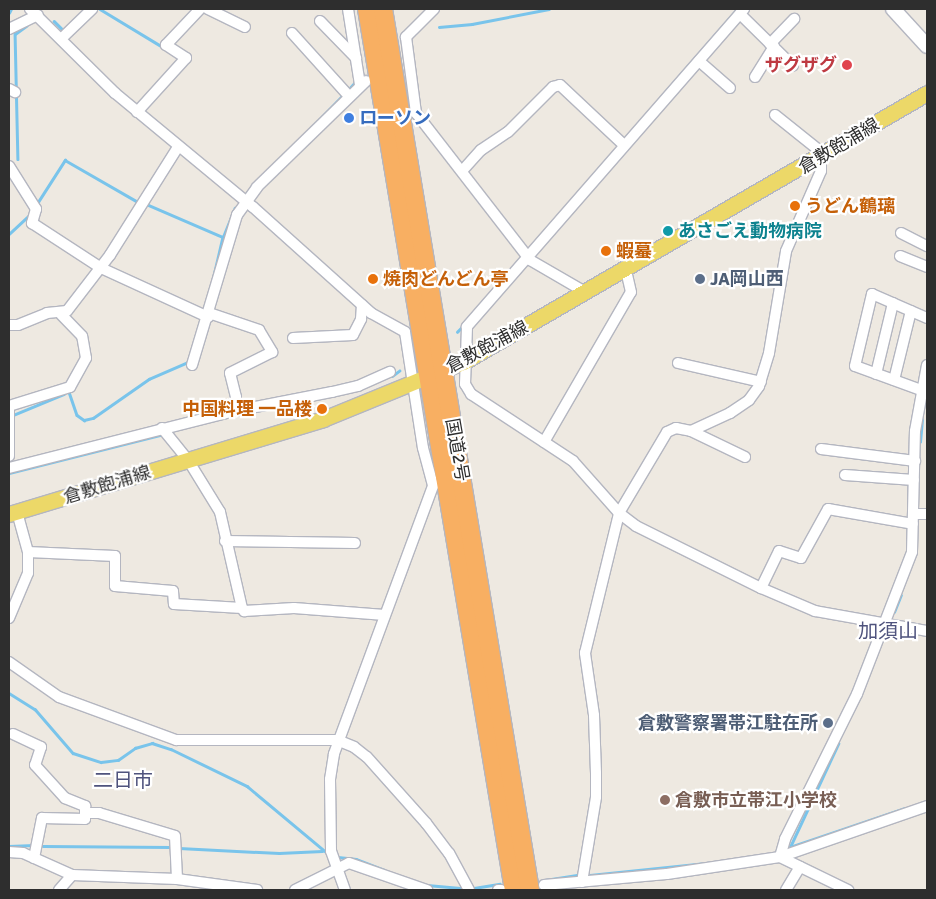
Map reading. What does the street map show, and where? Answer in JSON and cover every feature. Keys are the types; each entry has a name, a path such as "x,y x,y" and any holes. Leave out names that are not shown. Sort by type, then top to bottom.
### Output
{"highway":[{"name":"国道2号","path":"367,9 514,890"},
{"name":"国道2号","path":"383,9 428,378 537,888"}],"main road":[{"path":"893,9 927,46"},
{"name":"倉敷飽浦線","path":"13,513 324,419 428,378 465,361 587,293 823,156 927,93"}],"street":[{"path":"62,38 92,9"},
{"path":"137,112 186,58 168,48 200,9"},
{"path":"208,9 245,28"},
{"path":"192,366 209,315 230,228 245,201 361,80 348,9"},
{"path":"434,9 406,37 403,46 416,114 532,263 587,293"},
{"path":"793,66 742,11 699,61 622,143 466,327 465,361 468,391 573,461 619,513 643,530 761,588 815,612 927,632"},
{"path":"9,29 34,12 137,112 245,201 362,305 405,332 428,378 423,448 433,486 337,740 330,779 331,851 345,890"},
{"path":"755,76 772,45 794,19"},
{"path":"320,20 356,58"},
{"path":"292,33 347,93"},
{"path":"699,61 730,88"},
{"path":"462,171 481,150 508,132 553,87 560,85 622,143"},
{"path":"691,431 730,413 749,400 761,382 769,353 786,251 821,171 823,156 775,115"},
{"path":"9,325 18,324 47,313 61,314 67,311 101,268 178,147"},
{"path":"9,166 36,209 32,223 101,268 209,315 259,330 272,352 230,373 236,397 235,411"},
{"path":"901,233 927,246"},
{"path":"900,256 927,267"},
{"path":"544,442 631,292 626,270"},
{"path":"921,390 855,366 872,294 927,318"},
{"path":"876,374 893,303"},
{"path":"293,338 353,335 361,318 362,305"},
{"path":"894,380 911,311"},
{"path":"9,456 10,406 70,387 86,358 82,336 61,314"},
{"path":"678,363 761,382"},
{"path":"780,857 785,839 857,694 886,626 912,552 915,461 921,390 927,365"},
{"path":"9,468 164,431 235,411 332,392 390,372"},
{"path":"582,882 596,797 594,715 585,653 619,513 668,432 676,428 691,431 745,457"},
{"path":"164,431 188,460 220,512 225,541 242,608"},
{"path":"821,449 915,461"},
{"path":"845,474 914,480"},
{"path":"761,588 780,551 801,558 828,509 913,519 927,514"},
{"path":"9,618 28,573 28,552 13,513"},
{"path":"225,541 355,543"},
{"path":"28,552 115,556 115,586 173,591 174,604 242,608 244,611 294,608 385,615"},
{"path":"9,662 59,697 176,740 337,740 367,757 449,852 469,890"},
{"path":"13,734 41,747 35,765 65,798 85,806 85,819 42,818 34,858"},
{"path":"537,888 718,868 780,857 927,806"},
{"path":"85,813 99,814 175,836 177,879"},
{"path":"9,852 34,858 72,875 177,879 257,890"},
{"path":"780,857 848,890"},
{"path":"295,890 336,868 355,864 407,888 426,890"},
{"path":"786,890 800,867"},
{"path":"59,890 72,875"}],"waterway":[{"path":"9,13 11,9"},
{"path":"100,9 166,49"},
{"path":"439,27 472,24 549,9"},
{"path":"658,100 737,9"},
{"path":"54,21 64,31"},
{"path":"15,34 26,26"},
{"path":"15,31 18,159"},
{"path":"348,90 356,81"},
{"path":"301,138 344,94"},
{"path":"38,202 65,160 138,202"},
{"path":"146,204 223,237 213,280"},
{"path":"223,237 235,208"},
{"path":"9,234 28,216"},
{"path":"457,332 463,326"},
{"path":"69,392 77,415 84,420 93,418 149,379 188,362"},
{"path":"392,376 399,371"},
{"path":"11,416 64,394"},
{"path":"920,442 922,420"},
{"path":"9,473 160,435"},
{"path":"894,612 901,595"},
{"path":"9,693 35,709 73,753 101,762 118,760 135,748 152,743 171,749 247,786 327,853"},
{"path":"790,847 838,744"},
{"path":"790,847 905,808"},
{"path":"9,846 34,845"},
{"path":"43,846 170,847"},
{"path":"179,848 279,853 322,851"},
{"path":"338,857 356,859 384,870"},
{"path":"590,875 715,862"},
{"path":"545,880 577,875"},
{"path":"474,888 500,884"},
{"path":"427,885 463,888"}],"place":[{"name":"ザグザグ","path":"847,65"},
{"name":"ローソン","path":"349,118"},
{"name":"うどん鶴璃","path":"795,206"},
{"name":"あさごえ動物病院","path":"668,231"},
{"name":"蝦蟇","path":"606,251"},
{"name":"焼肉どんどん亭","path":"373,279"},
{"name":"JA岡山西","path":"700,279"},
{"name":"中国料理 一品楼","path":"322,409"},
{"name":"倉敷警察署帯江駐在所","path":"828,723"},
{"name":"倉敷市立帯江小学校","path":"665,800"}],"district":[{"name":"加須山","path":"888,631"},
{"name":"二日市","path":"123,780"}]}
